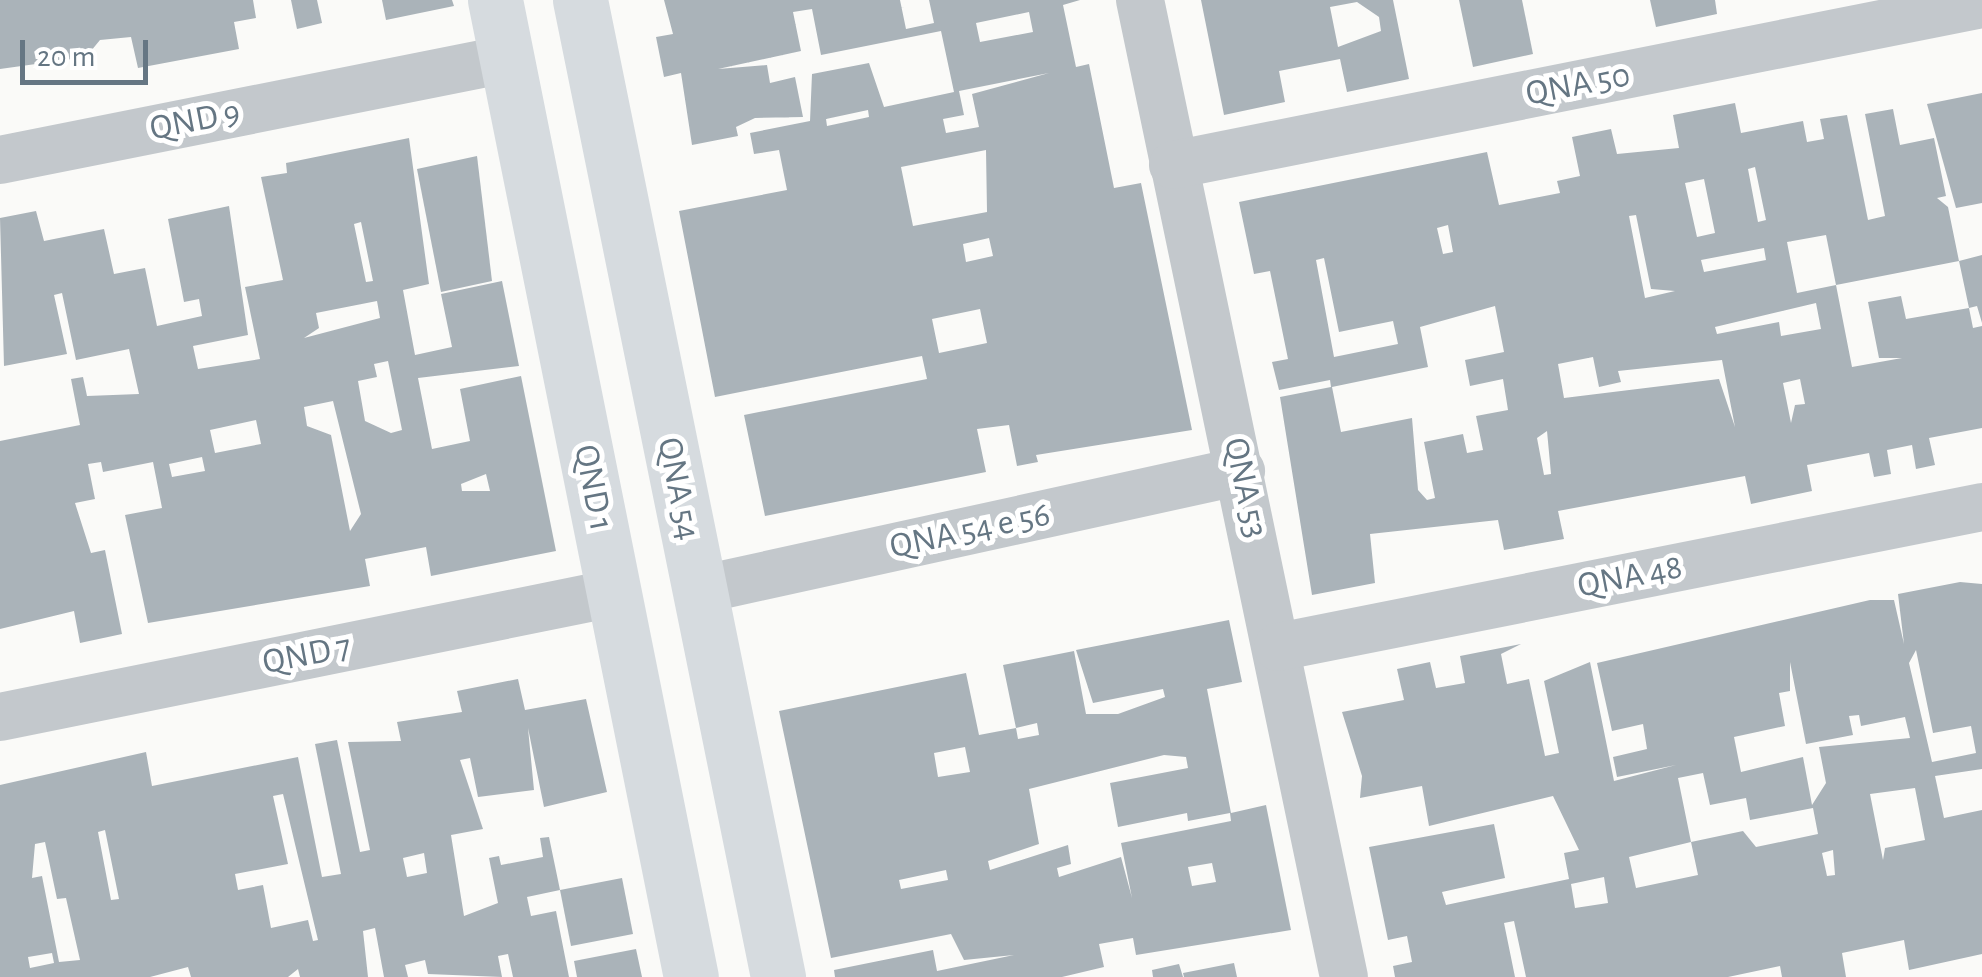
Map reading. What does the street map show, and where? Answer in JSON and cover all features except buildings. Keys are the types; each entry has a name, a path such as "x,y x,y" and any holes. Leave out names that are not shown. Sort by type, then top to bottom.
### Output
{"main road":[{"name":"QND 1","path":"495,0 691,977"},
{"name":"QNA 54","path":"580,0 778,977"},
{"path":"658,814 706,827 742,798"},
{"path":"678,912 714,888 762,902"}],"street":[{"name":"QNA 53","path":"1140,0 1344,977"},
{"name":"QNA 50","path":"1173,166 1982,4"},
{"name":"QND 9","path":"0,160 507,59"},
{"name":"QNA 54 e 56","path":"699,590 1241,471"},
{"name":"QNA 48","path":"1278,647 1982,507"},
{"name":"QND 7","path":"0,718 614,593"}]}
